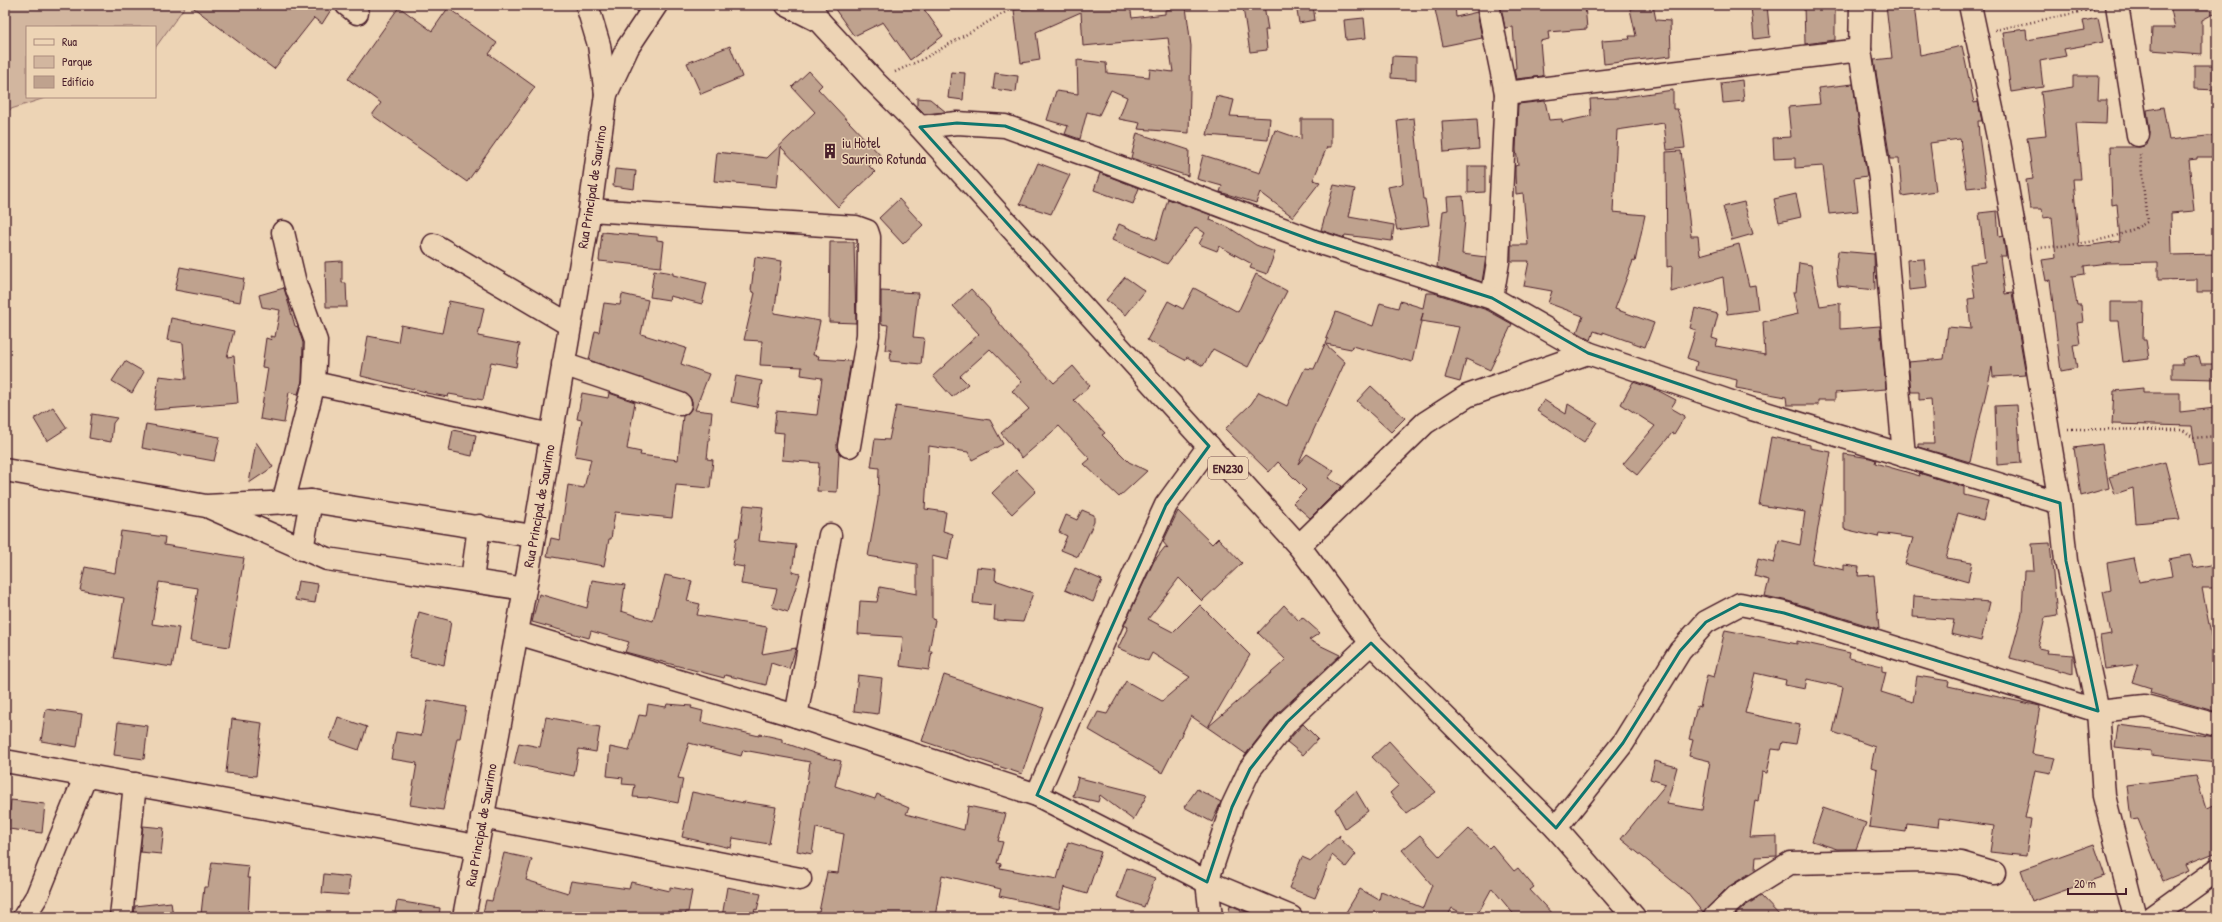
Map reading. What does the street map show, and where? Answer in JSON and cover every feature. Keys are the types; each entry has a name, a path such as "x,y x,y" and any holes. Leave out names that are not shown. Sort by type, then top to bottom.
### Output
{"street":[{"path":"587,5 599,45 606,94"},
{"path":"606,94 628,47 656,5"},
{"name":"EN230","path":"787,5 815,13 874,82 920,127 1299,546 1371,643 1556,828 1634,917"},
{"path":"1488,5 1506,92 1498,262 1492,298"},
{"path":"1861,5 1860,50 1880,179 1904,456"},
{"path":"1970,5 2018,250 2060,503 2066,561 2098,711 2104,796 2135,917"},
{"path":"2110,6 2138,136"},
{"path":"1506,92 1860,50"},
{"name":"Rua Principal de Saurimo","path":"464,917 525,589 590,210 606,94"},
{"path":"920,127 957,123 1005,126 1100,160 1317,242 1492,298 1588,353 1752,409 2060,503"},
{"path":"590,210 856,227 867,231 869,238 868,335 849,446"},
{"path":"283,232 295,283 316,341 314,383 283,503"},
{"path":"434,245 570,325"},
{"path":"1299,546 1426,423 1467,396 1588,353"},
{"path":"563,364 680,404"},
{"path":"314,383 551,435"},
{"path":"1036,795 1117,611 1166,505 1209,446"},
{"path":"5,470 206,506 311,501 479,526 533,536"},
{"path":"302,549 311,501"},
{"path":"206,506 327,559 525,589"},
{"path":"472,580 479,526"},
{"path":"796,716 830,535"},
{"path":"1556,828 1623,742 1680,651 1706,622 1740,604 1784,613 2098,711 2145,706 2217,725"},
{"path":"517,633 796,716 1036,795 1207,882 1291,917"},
{"path":"1211,917 1207,882 1232,807 1250,769 1287,722 1371,643"},
{"path":"5,761 476,846"},
{"path":"24,917 37,896 86,775"},
{"path":"121,917 135,784"},
{"path":"482,817 800,879"},
{"path":"1715,917 1737,896 1790,863 1924,860 1961,863 1994,873"},
{"path":"2152,917 2217,870"}],"path":[{"path":"874,82 923,59 1018,5"},
{"path":"1976,33 2021,26 2110,6"},
{"path":"2018,250 2062,246 2105,238 2136,229 2147,222 2138,136"},
{"path":"2048,428 2183,430 2194,438 2217,436"}],"highlighted area":[{"path":"957,123 1005,126 1317,242 1492,298 1588,353 1752,409 2060,503 2066,561 2098,711 1784,613 1740,604 1706,622 1680,651 1623,743 1556,828 1371,643 1287,722 1250,769 1232,807 1207,882 1037,795 1166,505 1209,446 920,127"}],"green space":[{"path":"5,5 186,5 156,47 156,26 26,26 26,98 45,98 5,111"}],"building":[{"path":"190,5 334,5 322,24 314,18 274,69"},
{"path":"832,5 921,5 943,36 910,60 883,22 854,36"},
{"path":"1052,5 1130,5 1132,18 1165,14 1165,10 1186,7 1191,46 1189,133 1138,129 1140,123 1119,119 1127,97 1111,90 1099,115 1087,112 1080,139 1065,134 1068,126 1047,120 1056,91 1078,94 1077,60 1106,63 1107,73 1149,77 1150,69 1173,72 1168,38 1083,46 1081,12 1036,32 1040,60 1021,63 1014,10"},
{"path":"1264,5 1268,30 1265,30 1267,50 1250,52 1243,8"},
{"path":"1296,5 1313,5 1315,20 1299,23"},
{"path":"1434,5 1455,5 1456,17 1477,12 1482,38 1443,46"},
{"path":"1511,5 1585,5 1587,29 1548,32 1549,39 1540,41 1543,76 1516,79 1514,69 1516,68 1513,27 1505,28 1501,7"},
{"path":"1653,5 1656,20 1670,21 1671,56 1604,64 1602,41 1630,39 1629,36 1636,36 1630,9"},
{"path":"1767,5 1770,37 1754,39 1751,6"},
{"path":"1804,5 1835,5 1835,40 1805,44"},
{"path":"1886,5 1914,5 1920,55 1962,46 1974,103 1978,102 1982,121 1978,121 1986,186 1967,188 1960,139 1930,143 1936,191 1902,196 1899,159 1890,159 1874,60 1892,58"},
{"path":"2170,5 2217,5 2217,12 2202,20 2202,54 2151,50 2152,28 2175,28"},
{"path":"399,7 432,31 448,8 497,43 489,54 535,87 467,182 372,115 381,103 348,79"},
{"path":"1364,18 1366,38 1346,40 1344,20"},
{"path":"2098,18 2103,42 2064,49 2066,56 2040,61 2043,87 2011,92 2003,32 2026,29 2027,40 2085,30 2083,21"},
{"path":"730,46 742,77 701,94 687,63"},
{"path":"1392,56 1416,57 1416,80 1391,78"},
{"path":"2194,65 2217,65 2217,90 2194,89"},
{"name":"iu Hotel Saurimo Rotunda","path":"809,71 822,85 818,89 881,156 869,166 875,172 838,207 781,147 777,187 714,181 717,152 767,158 815,112 792,87"},
{"path":"951,72 965,73 963,100 948,98"},
{"path":"995,73 1018,76 1016,92 993,89"},
{"path":"2073,76 2099,76 2098,100 2107,100 2106,124 2076,123 2081,179 2073,179 2079,247 2120,241 2117,204 2112,205 2110,147 2140,147 2147,145 2150,133 2147,110 2163,107 2169,140 2217,135 2217,157 2197,157 2197,159 2189,160 2194,211 2171,213 2172,255 2216,254 2214,292 2197,292 2197,279 2158,280 2158,262 2107,263 2084,266 2085,274 2072,276 2077,305 2081,305 2083,322 2077,323 2080,344 2073,345 2077,368 2061,371 2050,280 2046,281 2042,260 2056,258 2052,217 2043,218 2042,209 2030,209 2026,180 2033,179 2027,137 2046,135 2041,92 2073,87"},
{"path":"1742,80 1744,101 1723,103 1721,83"},
{"path":"1853,84 1867,176 1854,178 1858,211 1829,214 1823,166 1795,168 1795,158 1774,159 1773,138 1791,137 1788,107 1820,104 1818,88"},
{"path":"1673,90 1673,109 1677,109 1682,123 1685,148 1667,150 1664,123 1617,130 1613,212 1645,215 1635,262 1633,261 1615,309 1654,323 1645,347 1603,332 1603,334 1594,331 1591,340 1577,332 1583,316 1548,303 1552,291 1524,286 1529,261 1511,261 1511,245 1528,245 1523,193 1516,194 1515,166 1518,165 1516,150 1518,104 1545,101 1549,120 1562,119 1562,122 1591,116 1590,99 1617,98"},
{"path":"1216,96 1234,100 1230,116 1270,118 1268,140 1207,135"},
{"path":"917,98 930,99 946,112 925,114 917,106"},
{"path":"1414,118 1423,199 1425,199 1429,225 1397,230 1388,187 1403,184 1397,120"},
{"path":"1301,119 1331,119 1331,147 1327,147 1313,180 1320,182 1293,217 1260,192 1256,203 1220,192 1222,186 1197,179 1203,155 1260,173 1275,130 1301,139"},
{"path":"1477,119 1479,149 1444,152 1442,121"},
{"path":"1137,133 1189,150 1188,176 1131,158"},
{"path":"1681,151 1691,236 1698,236 1700,255 1739,244 1749,286 1755,285 1758,310 1727,314 1723,277 1671,292 1672,266 1667,267 1666,152"},
{"path":"1038,163 1070,175 1051,214 1020,204"},
{"path":"1468,166 1485,166 1485,192 1468,193"},
{"path":"615,169 636,171 634,189 613,186"},
{"path":"1100,173 1139,188 1133,204 1094,190"},
{"path":"1334,185 1355,189 1349,217 1394,225 1392,241 1345,235 1344,238 1321,230"},
{"path":"1796,194 1801,217 1779,222 1774,199"},
{"path":"1463,196 1465,219 1462,254 1486,257 1482,282 1437,267 1443,211 1448,210 1447,197"},
{"path":"899,199 923,225 903,244 879,218"},
{"path":"1168,199 1211,215 1210,220 1228,227 1256,245 1275,252 1267,274 1250,268 1252,264 1219,246 1217,251 1199,244 1205,233 1196,227 1167,264 1112,240 1119,224 1156,240"},
{"path":"1744,202 1753,234 1732,240 1723,207"},
{"path":"1997,211 1999,237 2003,236 2006,256 2000,256 2005,294 2012,293 2026,375 1993,377 1992,367 1970,462 1918,447 1918,444 1934,444 1931,399 1919,400 1919,392 1911,392 1908,362 1944,359 1948,327 1971,329 1968,299 1975,298 1970,264 1985,262 1979,213"},
{"path":"602,232 657,237 657,240 664,241 661,267 599,261"},
{"path":"830,242 854,242 856,323 829,322"},
{"path":"1838,251 1874,254 1875,290 1838,286 1836,268"},
{"path":"755,257 782,261 774,313 820,321 813,355 819,356 818,359 851,361 837,444 839,453 837,492 817,491 819,463 782,460 784,433 774,432 776,411 817,415 822,378 801,375 802,367 760,365 762,341 744,340 755,293 751,291"},
{"path":"1924,259 1927,288 1909,290 1907,260"},
{"path":"342,261 342,283 346,283 347,307 326,307 325,262"},
{"path":"1799,263 1811,265 1820,306 1840,303 1840,329 1880,326 1886,389 1835,393 1835,400 1818,400 1818,405 1787,405 1786,397 1736,388 1737,380 1695,370 1697,362 1687,358 1696,330 1690,328 1695,308 1718,314 1712,338 1718,340 1716,346 1765,355 1763,322 1798,314 1793,292 1796,292"},
{"path":"180,267 244,279 240,302 175,290"},
{"path":"654,270 673,273 673,275 707,283 702,304 670,296 669,300 650,297"},
{"path":"1256,274 1287,291 1248,367 1213,349 1203,366 1187,357 1185,360 1147,340 1168,301 1183,309 1194,288 1238,312"},
{"path":"1125,277 1145,291 1126,315 1106,300"},
{"path":"284,288 295,326 298,327 303,343 302,381 298,394 289,392 284,423 260,419 268,368 262,367 266,338 272,340 270,336 275,337 280,310 262,307 259,295"},
{"path":"971,289 991,311 990,312 1014,341 1054,383 1073,366 1090,386 1074,400 1105,433 1102,435 1129,462 1147,471 1119,497 1084,464 1090,459 1059,426 1022,458 1001,433 1029,409 1012,391 1022,382 990,349 960,376 968,384 952,397 933,376 979,334 953,306"},
{"path":"881,291 918,293 913,337 924,338 921,364 890,361 891,350 885,350 888,325 881,324"},
{"path":"1426,293 1434,293 1487,310 1512,324 1490,370 1466,359 1460,382 1445,378 1459,327 1421,321 1412,362 1352,346 1351,349 1326,344 1328,339 1326,338 1336,312 1373,326 1380,303 1398,308 1400,301 1423,308"},
{"path":"622,294 648,300 641,334 686,348 681,364 709,374 695,410 712,412 707,459 713,460 710,488 676,485 672,518 615,512 611,539 609,539 604,566 547,556 551,538 560,540 568,485 584,488 591,459 575,456 582,420 577,419 582,393 608,398 609,393 635,402 627,449 641,452 640,455 678,460 683,416 692,408 692,401 689,396 589,360 595,331 599,332 604,303 620,305"},
{"path":"449,301 484,308 478,336 520,344 516,367 491,362 483,400 449,394 448,397 426,393 361,376 368,336 398,342 401,325 442,333"},
{"path":"2111,302 2144,302 2143,340 2146,340 2149,359 2123,362 2118,321 2111,321"},
{"path":"171,318 234,331 227,357 234,356 238,403 154,410 159,376 186,379 183,343 167,340"},
{"path":"1325,344 1345,362 1298,464 1307,454 1334,471 1328,478 1342,486 1310,518 1293,503 1306,490 1278,462 1269,472 1225,429 1251,404 1259,392 1287,406 1305,368 1314,369"},
{"path":"2199,356 2201,364 2217,364 2217,379 2172,378 2172,364 2183,364 2182,359"},
{"path":"125,361 144,372 132,393 112,381"},
{"path":"736,376 762,381 757,407 731,402"},
{"path":"1633,382 1657,390 1676,400 1671,408 1685,416 1674,434 1672,433 1637,475 1623,464 1655,426 1621,404"},
{"path":"1371,386 1405,418 1391,432 1357,401"},
{"path":"2143,388 2143,393 2180,393 2180,412 2215,408 2217,464 2198,467 2192,426 2112,424 2114,391"},
{"path":"1544,400 1566,414 1568,404 1597,422 1584,442 1537,411"},
{"path":"2017,405 2021,463 1997,465 1995,406"},
{"path":"896,406 990,420 1003,444 972,460 968,452 929,446 925,509 946,512 943,531 953,534 948,560 932,556 932,619 935,620 929,651 932,651 929,670 900,666 903,637 858,634 860,601 877,602 880,587 917,594 917,564 868,556 878,500 879,468 871,467 875,439 889,440"},
{"path":"53,407 67,428 47,441 34,419"},
{"path":"92,414 117,418 113,423 111,442 89,438"},
{"path":"146,424 220,437 214,461 142,448"},
{"path":"453,430 476,435 472,456 449,451"},
{"path":"1771,437 1810,445 1810,448 1831,452 1812,563 1844,570 1844,565 1859,567 1858,576 1874,575 1879,629 1788,601 1765,596 1769,580 1754,576 1758,559 1774,563 1779,540 1800,545 1805,512 1759,505"},
{"path":"256,442 273,467 249,483"},
{"path":"2102,444 2109,488 2081,496 2074,448"},
{"path":"1844,454 1870,458 1876,460 1875,463 1920,476 1919,473 1964,487 1964,495 1988,501 1983,520 1958,513 1946,558 1972,562 1968,582 1905,564 1913,538 1879,533 1878,537 1844,529"},
{"path":"2165,462 2180,519 2136,523 2133,488 2115,494 2109,477"},
{"path":"1016,470 1036,491 1012,514 992,493"},
{"path":"744,505 763,507 759,541 796,545 792,572 800,574 788,612 772,607 777,589 741,584 744,567 732,565 736,538 739,538"},
{"path":"1082,510 1094,515 1094,522 1078,557 1061,550 1067,536 1059,532 1066,515 1077,520"},
{"path":"1178,511 1212,544 1218,538 1242,563 1202,601 1179,578 1148,619 1173,632 1200,605 1250,655 1208,727 1286,660 1258,633 1284,605 1299,621 1302,617 1320,633 1309,640 1340,655 1278,713 1246,754 1191,716 1162,773 1089,730 1098,712 1107,714 1126,681 1162,701 1190,677 1152,653 1148,661 1118,648 1128,627 1124,625 1154,561 1165,547 1168,548 1163,542"},
{"path":"121,531 165,537 164,545 244,558 229,647 190,641 198,588 159,582 152,624 179,628 172,667 114,658 124,598 80,590 85,567 115,573"},
{"path":"2050,543 2057,616 2045,618 2038,648 2048,650 2047,653 2073,655 2073,674 2010,658 2022,613 2024,571 2034,571 2032,544"},
{"path":"2190,555 2194,568 2216,564 2216,588 2202,588 2217,666 2217,712 2150,693 2151,688 2132,682 2138,664 2105,669 2100,636 2111,634 2103,592 2111,590 2107,563 2134,558 2139,582 2172,576 2169,559"},
{"path":"977,567 996,569 995,580 1033,593 1023,622 994,620 995,605 973,603"},
{"path":"1075,568 1102,580 1093,602 1065,590"},
{"path":"665,575 692,581 687,601 700,604 697,615 767,627 762,654 796,648 789,669 771,663 766,685 725,675 724,678 625,652 629,642 591,631 589,638 532,622 539,594 587,608 592,580 625,585 621,611 653,621"},
{"path":"298,581 318,584 315,603 295,600"},
{"path":"1914,596 1990,602 1981,641 1951,634 1954,620 1913,617"},
{"path":"419,612 451,621 444,665 409,657"},
{"path":"1725,630 1797,644 1797,641 1850,653 1849,658 1882,666 1882,671 1886,672 1881,692 1913,702 1917,676 1949,681 1948,686 2040,706 2032,754 2055,758 2051,773 2035,770 2025,818 2031,819 2026,856 1990,852 1994,826 1939,818 1938,827 1907,823 1906,832 1869,827 1877,769 1871,767 1875,747 1833,732 1843,687 1807,679 1805,689 1785,685 1786,680 1755,673 1745,713 1800,725 1796,744 1782,742 1780,750 1772,749 1767,773 1762,772 1758,801 1755,800 1750,837 1777,836 1777,856 1756,857 1755,870 1728,887 1703,913 1687,893 1621,839 1666,784 1650,779 1655,761 1677,767 1667,804 1702,810 1710,761 1689,756 1693,740 1689,739 1697,706 1700,707 1707,675 1714,677"},
{"path":"858,675 882,678 878,714 854,711"},
{"path":"944,675 1044,708 1022,774 922,741"},
{"path":"428,700 466,707 460,738 457,738 443,810 410,805 417,763 391,759 396,732 421,736"},
{"path":"648,704 666,707 667,704 692,706 691,708 703,711 701,722 759,736 760,734 782,739 782,742 841,761 835,786 875,799 877,794 909,808 906,814 964,830 968,806 1006,814 998,841 1003,842 997,863 1001,864 1000,868 1057,879 1068,842 1101,852 1087,894 1064,887 1059,909 999,896 1001,889 942,875 935,917 818,917 827,872 838,873 844,834 816,828 812,854 797,851 810,762 743,750 741,756 689,743 678,778 683,779 678,803 648,797 633,797 635,785 622,784 623,778 607,776 610,747 629,751 639,715 646,716"},
{"path":"46,709 82,714 77,747 41,741"},
{"path":"338,717 367,727 359,750 330,740"},
{"path":"546,717 600,727 596,752 579,749 574,776 514,764 519,743 540,747"},
{"path":"232,719 262,723 256,776 226,773"},
{"path":"118,722 148,726 144,759 114,755"},
{"path":"1303,724 1318,739 1303,755 1287,742"},
{"path":"2118,725 2217,737 2217,762 2151,755 2151,751 2115,747"},
{"path":"1389,741 1436,792 1406,813 1390,793 1399,785 1372,757"},
{"path":"2196,776 2206,808 2217,804 2217,852 2186,864 2189,870 2163,881 2138,819 2131,820 2127,785"},
{"path":"1076,777 1147,795 1133,820 1100,795 1098,802 1073,796 1078,778"},
{"path":"1197,789 1221,802 1212,822 1184,807"},
{"path":"1356,791 1368,811 1345,828 1335,809"},
{"path":"692,792 744,803 776,807 769,844 733,838 731,848 682,837"},
{"path":"11,800 45,804 42,833 8,829"},
{"path":"1823,808 1866,823 1856,849 1837,849 1812,841"},
{"path":"143,826 164,828 161,854 140,852"},
{"path":"1469,829 1489,848 1492,845 1514,871 1518,868 1534,887 1530,890 1555,917 1516,917 1492,888 1476,917 1469,917 1452,908 1447,917 1343,917 1360,889 1379,900 1381,891 1423,908 1432,885 1402,850 1420,835 1440,857"},
{"path":"1340,835 1339,838 1356,854 1346,867 1332,855 1315,898 1289,888 1302,857 1311,861"},
{"path":"2094,844 2105,876 2032,902 2021,870"},
{"path":"504,853 532,859 526,880 568,893 571,881 629,889 631,882 670,891 670,887 692,891 688,912 686,912 685,917 482,917 486,900 492,901"},
{"path":"212,862 249,866 247,878 250,878 248,917 201,914 204,887 208,887"},
{"path":"1127,868 1155,878 1144,907 1117,897"},
{"path":"324,874 350,877 348,895 322,893"},
{"path":"727,887 761,894 757,910 755,909 753,917 722,917"},
{"path":"1761,896 1781,917 1733,917 1745,906"},
{"path":"397,901 440,908 439,917 394,917"},
{"path":"171,902 173,917 134,917 135,906"},
{"path":"1230,905 1258,917 1228,917"}],"place":[{"name":"iu Hotel Saurimo Rotunda","path":"830,151"}]}
